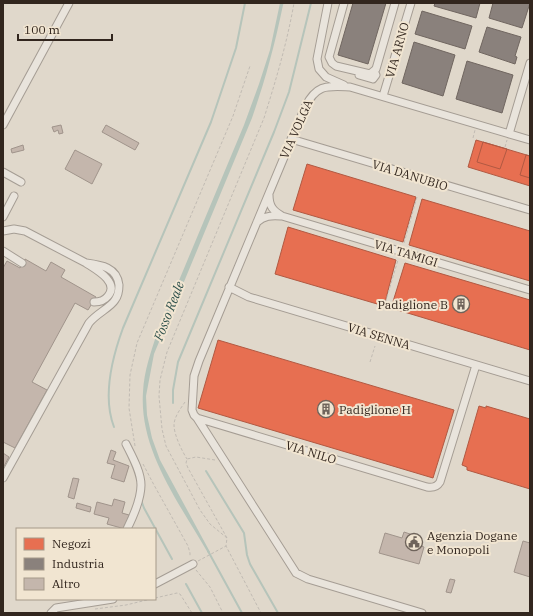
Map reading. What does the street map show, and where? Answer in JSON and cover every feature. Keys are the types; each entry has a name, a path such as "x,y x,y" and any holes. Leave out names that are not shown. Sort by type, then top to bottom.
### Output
{"street":[{"path":"3,125 69,3"},
{"path":"328,3 317,59 319,69 326,77 350,87"},
{"path":"344,3 329,57 336,66 370,74 374,71"},
{"path":"357,74 371,80 376,77 376,73 374,71 395,3"},
{"name":"VIA ARNO","path":"383,96 411,3"},
{"path":"509,134 530,63"},
{"name":"VIA VOLGA","path":"229,286 304,106 314,92 328,86 350,87 530,140"},
{"name":"VIA DANUBIO","path":"291,139 530,210"},
{"path":"3,174 21,182"},
{"path":"270,189 270,205 275,212 282,216"},
{"path":"3,216 14,196"},
{"name":"VIA TAMIGI","path":"255,226 265,217 275,215 282,216 530,290"},
{"path":"3,231 14,229 25,231 86,263 105,276 111,287 110,293 107,298 94,302"},
{"path":"3,251 22,262"},
{"path":"3,478 90,322 95,316 111,304 118,295 119,284 114,272 105,266 86,263"},
{"path":"229,286 194,376 192,410 194,415 198,418 298,575 422,613"},
{"name":"VIA SENNA","path":"229,286 249,297 530,381"},
{"name":"VIA NILO","path":"198,418 430,487 436,486 438,485 448,457 476,365"},
{"path":"126,444 139,474 141,485 134,515 128,528"},
{"path":"156,583 192,564"},
{"path":"51,613 56,608 101,600"}],"path":[{"path":"227,538 210,524 200,510 166,446 160,415 160,380 167,352 264,118 285,46 294,3"},
{"path":"135,447 129,408 130,376 137,343 230,123 250,66"},
{"path":"404,243 417,197"},
{"path":"384,306 398,260"},
{"path":"370,362 374,346"},
{"path":"193,391 176,416 174,426 187,459 186,463 188,468 227,538 226,546 261,613"},
{"path":"187,459 196,457 226,462"},
{"path":"141,460 188,546 192,564 210,587 223,613"},
{"path":"192,564 226,546"},
{"path":"156,598 177,592 180,594 192,613"}],"water":[{"path":"280,3 284,3 277,34 257,104 154,354 146,396 147,415 152,438 160,460 210,552 208,553 174,496 154,456 143,414 144,384 148,362 157,333 244,125 259,84 270,50"}],"building: Negozi":[{"path":"476,140 530,156 530,186 468,167"},
{"path":"483,142 507,149 500,169 477,162"},
{"path":"526,155 530,156 530,178 520,175"},
{"path":"307,164 416,197 403,242 293,210"},
{"path":"422,199 530,231 530,281 409,245"},
{"path":"288,227 396,260 384,306 275,274"},
{"name":"Padiglione B","path":"405,263 530,300 530,350 391,308"},
{"name":"Padiglione H","path":"218,340 454,410 433,478 198,408"},
{"path":"479,406 486,408 486,406 530,419 530,489 467,470 467,467 462,465"}],"building: Industria":[{"path":"353,3 386,3 368,64 338,55"},
{"path":"435,3 480,3 476,18 434,6"},
{"path":"493,3 530,3 522,28 489,18"},
{"path":"422,11 472,26 465,49 415,34"},
{"path":"487,27 521,37 515,56 517,57 515,64 479,52"},
{"path":"414,42 455,55 443,96 402,83"},
{"path":"467,61 513,75 502,113 456,99"}],"building: Altro":[{"path":"61,125 63,133 59,134 58,130 54,132 52,127"},
{"path":"106,125 139,143 135,150 102,132"},
{"path":"23,145 24,150 12,153 11,149"},
{"path":"75,150 102,164 92,184 65,169"},
{"path":"25,259 46,271 51,262 65,270 61,277 96,297 88,310 75,303 32,382 47,390 15,448 3,442 3,268 7,261 20,268"},
{"path":"111,450 116,452 113,460 129,466 124,482 111,478 115,465 107,463"},
{"path":"3,453 9,457 3,468"},
{"path":"73,478 79,479 74,499 68,497"},
{"path":"114,499 125,502 122,513 129,515 125,528 107,524 109,518 94,514 97,502 112,506"},
{"path":"77,503 91,507 90,512 76,508"},
{"path":"404,532 410,534 408,542 424,547 419,564 379,553 385,533 402,538"},
{"path":"523,541 530,543 530,577 514,572"},
{"path":"450,579 455,580 451,593 446,592"}],"waterway":[{"path":"114,427 110,415 109,390 115,352 123,328 211,122 236,48 245,3"},
{"path":"173,403 173,390 178,362 274,132 289,92 311,3"},
{"path":"206,471 244,533 247,555 250,564 278,613"},
{"path":"141,500 155,528"},
{"path":"156,530 172,559"},
{"name":"Fosso Reale","path":"208,551 242,613"},
{"path":"186,584 202,613"}],"place":[{"name":"Padiglione B","path":"461,304"},
{"name":"Padiglione H","path":"326,409"},
{"name":"Agenzia Dogane e Monopoli","path":"414,542"}]}
